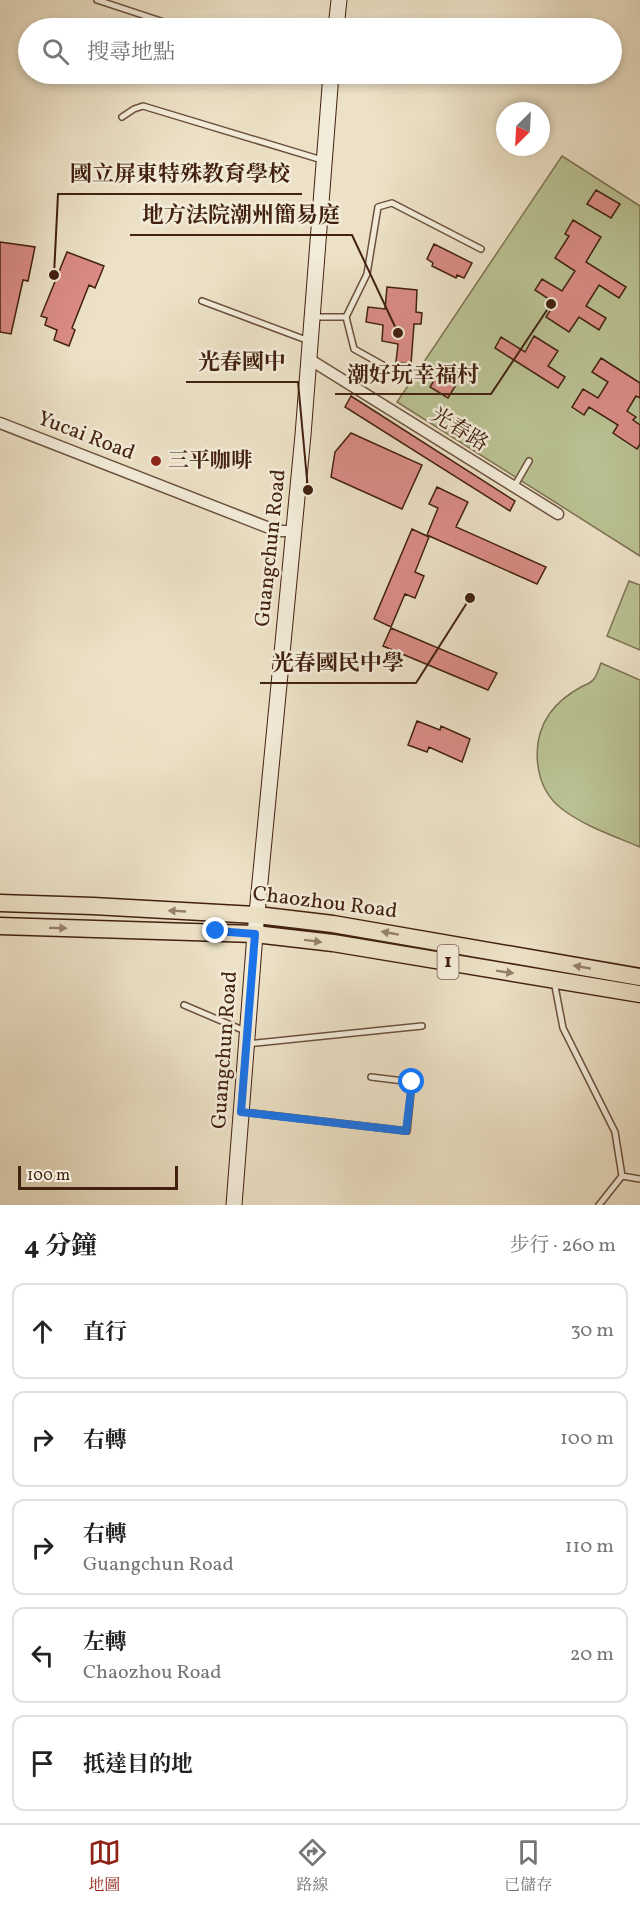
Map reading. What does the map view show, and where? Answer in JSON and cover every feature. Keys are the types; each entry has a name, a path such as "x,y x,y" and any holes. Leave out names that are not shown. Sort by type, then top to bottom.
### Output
{"main road":[{"path":"337,18 339,0"},
{"name":"Guangchun Road","path":"234,1205 256,915 311,341 330,84"},
{"name":"Chaozhou Road","path":"0,903 256,915 333,924 640,977"},
{"name":"Chaozhou Road","path":"0,926 255,934 333,943 640,994"}],"street":[{"name":"光春路","path":"309,359 558,514"},
{"name":"Yucai Road","path":"0,423 277,531 293,531"}],"lane":[{"path":"97,0 152,18"},
{"path":"122,117 143,106 323,160"},
{"path":"398,373 354,349 346,317 367,274 378,207 392,203 482,249"},
{"path":"201,301 311,341"},
{"path":"312,317 346,317"},
{"path":"514,487 529,461"},
{"path":"554,980 563,1028 615,1132 622,1176 599,1205"},
{"path":"183,1005 246,1038 422,1026"},
{"path":"241,1112 406,1131 412,1082 371,1077"},
{"path":"622,1176 640,1179"}],"green space":[{"path":"562,156 640,206 640,556 397,402"},
{"path":"629,581 640,585 640,650 607,636"},
{"path":"601,663 640,680 640,847 589,826 562,809 552,800 540,776 537,750 544,724 560,702 592,681"}],"building":[{"path":"596,190 620,204 611,218 587,204"},
{"path":"573,220 601,237 586,262 626,287 619,298 599,285 586,306 606,318 599,330 579,317 569,332 546,317 555,303 535,290 542,279 562,291 575,271 555,258 569,236 565,234"},
{"path":"0,242 35,247 28,281 23,280 11,334 0,332"},
{"path":"434,244 472,263 464,278 457,275 456,278 432,266 433,263 427,259"},
{"path":"67,252 104,266 95,288 89,285 72,328 75,330 69,346 54,340 57,330 45,325 47,318 41,316"},
{"path":"387,287 417,290 416,312 422,313 421,324 414,324 411,364 396,362 398,344 382,341 383,325 366,322 368,307 385,309"},
{"path":"534,336 558,351 548,366 565,377 558,388 495,348 501,337 525,352"},
{"path":"601,358 640,383 640,398 636,396 627,411 636,417 633,420 640,425 640,444 637,449 613,433 618,425 589,407 584,415 572,407 583,389 598,398 608,382 592,372"},
{"path":"444,364 462,375 448,398 430,387"},
{"path":"351,396 515,501 510,511 345,407"},
{"path":"351,433 422,465 402,509 331,477 335,452"},
{"path":"437,487 468,502 456,527 546,567 537,584 427,535 438,508 429,504"},
{"path":"412,529 429,537 415,572 424,576 415,598 405,594 391,627 374,619"},
{"path":"391,628 497,673 488,690 383,646"},
{"path":"417,721 440,730 441,726 470,739 462,762 429,747 427,752 408,745"}],"place":[{"name":"國立屏東特殊教育學校","path":"54,275"},
{"name":"潮好玩幸福村","path":"551,304"},
{"name":"地方法院潮州簡易庭","path":"398,333"},
{"name":"三平咖啡","path":"156,461"},
{"name":"光春國中","path":"308,490"},
{"name":"光春國民中學","path":"470,598"}],"route":[{"path":"216,931 255,934 241,1112 406,1131 412,1082"}]}
